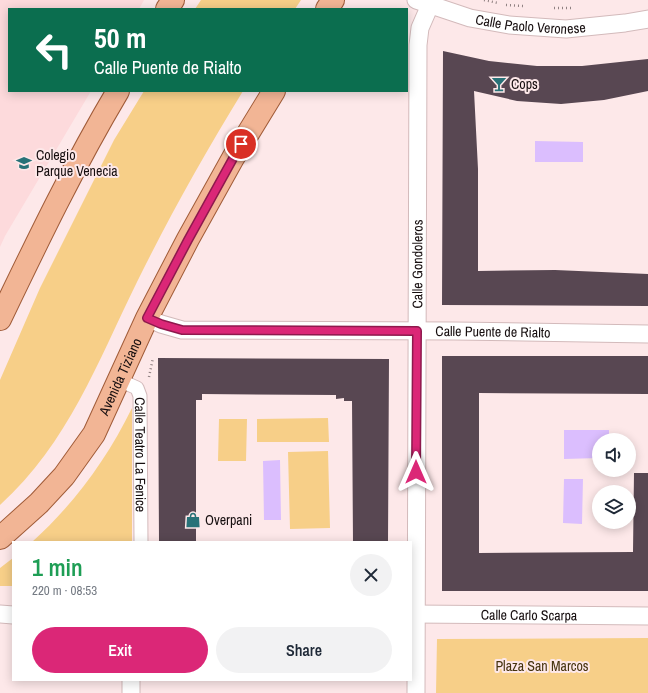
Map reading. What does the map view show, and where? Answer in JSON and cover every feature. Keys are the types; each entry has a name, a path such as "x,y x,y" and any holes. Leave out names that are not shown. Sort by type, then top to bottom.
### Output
{"main road":[{"path":"0,319 40,234 95,130 117,92"},
{"name":"Avenida Tiziano","path":"0,538 39,503 64,476 94,434 147,318 229,164 273,92"}],"street":[{"name":"Calle Paolo Veronese","path":"423,2 470,18 508,25 566,29 648,19"},
{"name":"Calle Gondoleros","path":"416,693 414,614 418,45 423,2"},
{"name":"Calle Puente de Rialto","path":"147,318 182,330 648,334"},
{"name":"Calle Teatro La Fenice","path":"119,380 137,388 140,396 141,541"},
{"path":"0,614 12,614"},
{"name":"Calle Carlo Scarpa","path":"414,614 648,616"},
{"path":"132,681 132,693"}],"path":[{"path":"484,0 507,5 528,6"},
{"path":"548,8 578,8"}],"shaded area":[{"name":"Colegio Parque Venecia","path":"0,0 144,0 140,8 8,8 8,92 90,92 5,236 0,247"},
{"path":"535,141 583,142 583,162 535,162"},
{"path":"564,430 609,430 609,433 592,433 592,458 564,459"},
{"path":"280,460 281,520 264,520 263,461"},
{"path":"564,479 583,479 582,524 563,523"}],"green space":[{"path":"201,0 301,0 296,8 196,8"},
{"path":"143,92 242,92 201,162 162,233 94,372 63,428 45,455 24,481 0,505 0,380 40,288 114,140"},
{"path":"132,408 132,541 33,541 76,496 112,445"},
{"path":"328,418 329,442 257,442 257,419"},
{"path":"219,419 247,419 246,461 218,461"},
{"path":"328,451 330,528 290,529 288,452"},
{"path":"12,559 12,586 0,586 0,568"},
{"name":"Plaza San Marcos","path":"648,638 648,693 436,693 437,639"}],"building":[{"path":"443,51 489,61 537,66 582,66 648,59 648,91 604,100 561,104 517,101 474,91 478,169 478,271 555,270 648,274 648,306 442,305"},
{"path":"442,356 648,356 648,394 479,393 479,553 633,552 633,529 636,529 636,485 634,485 634,477 636,477 636,473 648,473 648,591 442,591"},
{"path":"158,358 389,359 388,541 353,541 352,401 344,401 344,398 336,399 336,395 202,394 202,400 196,400 196,541 159,541"}],"place":[{"name":"Cops","path":"499,84"},
{"name":"Colegio Parque Venecia","path":"24,163"},
{"name":"Overpani","path":"193,520"}],"route":[{"path":"241,144 147,318 182,330 417,331 416,472"}]}
